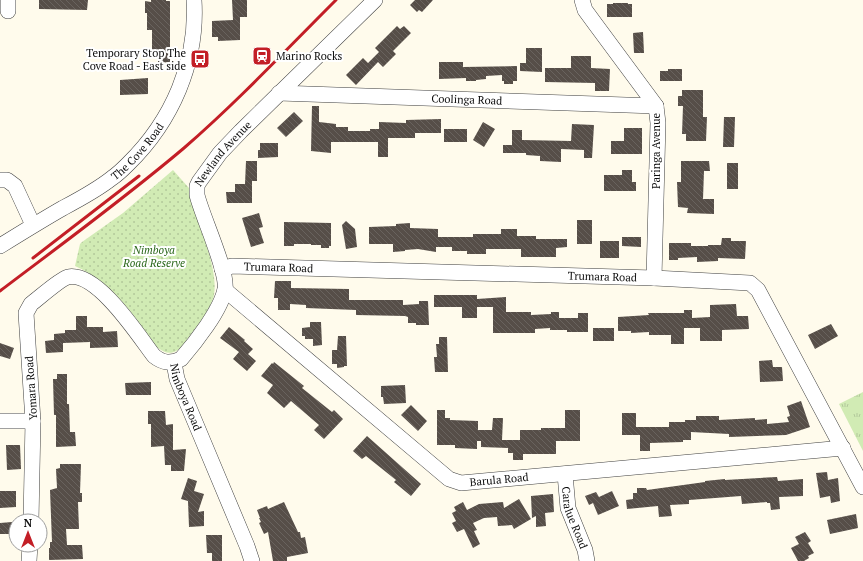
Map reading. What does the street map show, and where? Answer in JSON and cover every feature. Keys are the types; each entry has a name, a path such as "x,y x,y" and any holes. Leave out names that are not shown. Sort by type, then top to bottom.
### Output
{"street":[{"name":"The Cove Road","path":"0,246 113,178 152,138 174,102 185,75 194,28 194,0"},
{"name":"Newland Avenue","path":"174,362 181,360 217,309 225,284 222,269 198,199 197,186 201,177 220,153 279,93 375,0"},
{"name":"Paringa Avenue","path":"582,0 585,10 596,26 656,106 658,123 654,278"},
{"name":"Coolinga Road","path":"279,93 656,106"},
{"path":"0,180 7,180 15,186 33,225"},
{"name":"Trumara Road","path":"222,269 232,266 654,278 750,283 758,290 863,487"},
{"name":"Nimboya Road","path":"70,277 78,277 88,281 100,290 114,303 154,356 160,361 167,363 174,362 177,379 252,561"},
{"name":"Yomara Road","path":"31,513 33,421 26,313 31,304 65,278 70,277"},
{"name":"Barula Road","path":"224,290 449,479 461,483 843,448"},
{"path":"0,421 33,421"},
{"name":"Caralue Road","path":"565,474 568,508 585,550 587,561"}],"green space":[{"name":"Nimboya Road Reserve","path":"173,170 189,188 190,198 208,248 215,288 213,299 200,323 177,351 167,353 157,347 131,312 112,291 89,273 75,266 80,244 82,242 123,213"},
{"path":"863,392 863,451 839,404"}],"building":[{"path":"39,0 88,0 87,10 39,9"},
{"path":"151,0 170,1 170,62 158,63 158,51 152,51 152,30 147,30 147,13 145,13 145,1 151,2"},
{"path":"232,0 247,0 247,17 240,17 240,40 218,41 218,37 212,37 212,21 233,20"},
{"path":"415,0 433,0 422,12 419,10 417,12 410,5"},
{"path":"607,4 632,4 632,17 607,17"},
{"path":"397,26 400,29 404,26 411,33 393,51 396,54 383,67 378,62 356,85 346,75 363,58 368,63 379,52 375,48"},
{"path":"643,32 644,53 634,53 633,33"},
{"path":"526,48 542,48 542,72 520,71 520,63 526,63"},
{"path":"571,56 591,56 591,68 610,69 609,91 595,91 595,83 545,82 545,68 571,68"},
{"path":"439,62 463,62 463,67 517,66 517,81 513,81 513,84 504,84 504,81 502,81 502,75 486,76 486,79 476,81 466,81 466,78 439,79"},
{"path":"668,69 682,69 682,81 660,81 660,71 668,71"},
{"path":"148,78 148,94 120,95 120,80"},
{"path":"682,90 703,90 703,117 707,117 706,141 686,141 686,134 682,134 683,106 678,106 678,96 682,96"},
{"path":"312,106 319,106 319,122 336,124 336,127 348,127 348,131 370,131 370,129 379,129 379,122 406,123 406,120 441,119 441,133 415,133 415,138 388,138 388,157 378,157 378,142 331,142 331,153 311,151"},
{"path":"294,112 303,121 286,137 277,128"},
{"path":"724,117 735,117 734,147 723,147"},
{"path":"483,122 495,129 484,147 473,140"},
{"path":"572,124 594,125 592,158 584,158 584,150 561,149 561,162 540,161 540,156 526,155 526,153 503,153 503,145 512,145 512,130 522,130 522,140 571,141"},
{"path":"624,128 642,128 642,154 611,154 611,141 624,141"},
{"path":"444,129 467,129 467,142 444,142"},
{"path":"260,143 278,143 278,157 258,158"},
{"path":"246,161 257,161 257,181 252,181 252,203 227,203 226,192 235,192 235,184 245,184"},
{"path":"681,161 709,161 710,171 704,171 703,199 714,199 714,214 687,213 688,208 678,207 677,182 681,182"},
{"path":"727,163 738,163 738,189 727,189"},
{"path":"622,170 632,170 632,182 636,182 636,191 604,191 604,175 622,175"},
{"path":"259,213 263,227 259,228 264,243 251,247 242,218"},
{"path":"577,220 592,220 592,244 577,244"},
{"path":"346,221 355,229 357,247 346,249 342,225"},
{"path":"284,222 331,223 331,246 329,246 329,248 321,248 321,245 294,244 294,246 284,246"},
{"path":"410,223 410,228 438,229 438,237 473,237 473,234 501,234 501,229 517,229 517,236 536,236 536,239 567,239 567,247 556,248 556,257 521,257 521,249 486,249 486,254 467,254 467,251 452,251 452,247 436,247 436,252 418,249 393,252 393,244 369,244 369,227 396,226 396,224"},
{"path":"622,237 641,237 641,247 622,246"},
{"path":"722,238 731,238 731,241 746,241 745,259 718,258 718,261 697,262 697,257 669,260 669,243 691,243 691,246 721,245"},
{"path":"600,241 619,241 619,258 600,258"},
{"path":"275,281 291,281 291,288 349,289 349,300 403,300 403,305 419,304 419,301 428,301 429,325 416,325 416,323 408,323 408,317 405,316 356,315 356,310 306,308 306,305 290,304 290,310 278,310 278,298 274,298"},
{"path":"434,295 477,295 477,299 506,297 506,312 531,312 531,315 559,312 559,318 578,318 578,313 588,313 588,332 567,332 567,330 550,330 550,328 535,329 535,333 493,333 493,307 477,307 477,318 462,318 462,307 434,307"},
{"path":"736,304 737,316 748,316 749,329 722,330 722,341 700,341 700,328 684,328 684,344 671,344 671,335 649,335 649,332 631,333 631,331 618,331 618,317 649,315 648,313 684,313 684,310 692,310 692,318 710,317 710,305"},
{"path":"76,316 87,316 87,327 103,327 103,332 117,331 118,347 90,348 90,342 63,343 63,352 46,353 45,341 54,340 54,334 65,333 65,330 76,330"},
{"path":"310,322 321,322 322,345 313,346 313,339 305,339 305,336 302,336 302,328 310,327"},
{"path":"831,324 838,336 815,349 808,335"},
{"path":"229,327 245,340 244,341 253,349 248,354 256,361 247,371 233,359 239,352 220,338"},
{"path":"593,328 614,328 614,341 593,341"},
{"path":"338,336 346,336 347,366 337,368 337,364 332,364 332,350 337,350"},
{"path":"439,337 447,337 448,372 435,372 434,357 437,357 436,344 439,344"},
{"path":"0,343 14,348 10,359 0,356"},
{"path":"772,360 773,367 782,367 783,381 760,382 759,361"},
{"path":"274,362 304,386 302,388 332,412 334,410 343,419 324,439 314,430 319,425 291,401 284,408 267,393 273,385 261,376"},
{"path":"57,374 67,374 67,404 69,404 70,432 75,432 76,446 56,447 56,415 54,415 53,379 57,379"},
{"path":"151,382 151,395 126,395 125,383"},
{"path":"405,385 406,403 384,404 383,397 381,397 381,386"},
{"path":"801,401 810,427 786,435 729,437 729,434 691,432 691,440 683,440 683,442 650,443 650,451 640,451 640,435 622,435 622,413 636,413 636,427 669,427 669,422 696,420 696,416 719,416 719,420 755,418 755,420 767,419 767,424 789,422 787,417 790,416 787,406"},
{"path":"411,405 427,421 418,431 401,415"},
{"path":"437,410 445,410 445,418 450,418 450,420 478,421 478,430 492,430 493,418 503,418 502,440 520,440 520,430 565,428 565,410 580,410 580,441 556,441 556,454 523,454 523,460 513,460 513,453 508,453 508,448 481,447 481,441 477,441 477,449 455,448 455,445 437,445"},
{"path":"148,411 165,411 166,425 173,424 173,450 186,449 184,471 171,471 171,465 165,465 164,446 151,447 151,424 148,424"},
{"path":"367,436 421,484 411,496 394,482 396,480 366,456 362,459 353,451"},
{"path":"6,445 20,445 21,469 7,470"},
{"path":"60,464 81,464 80,493 82,493 82,502 78,502 79,529 66,529 67,545 82,545 83,559 49,560 50,542 52,542 50,490 57,488 56,469 60,468"},
{"path":"827,472 828,480 838,478 840,501 831,503 830,496 820,498 816,473"},
{"path":"777,477 778,481 803,479 803,496 779,497 780,509 771,510 770,503 767,502 742,504 741,496 689,500 689,504 670,505 672,516 659,517 658,506 627,509 626,500 633,499 633,493 637,493 637,488 646,488 647,490 725,479"},
{"path":"188,478 197,481 194,491 204,494 198,512 204,511 204,526 189,527 188,501 181,499"},
{"path":"0,491 16,491 16,507 0,508"},
{"path":"612,491 619,506 598,515 593,503 589,505 585,496 596,492 599,497"},
{"path":"553,494 554,512 545,513 546,526 536,527 536,516 532,518 531,496"},
{"path":"519,499 531,519 514,529 512,525 498,526 497,517 484,518 473,523 477,530 474,531 480,544 473,548 464,529 457,532 452,523 456,521 452,513 456,511 454,507 463,502 467,510 479,504 503,502 504,508"},
{"path":"284,502 298,532 300,532 301,538 305,537 308,553 287,557 287,561 273,561 268,532 264,534 259,523 261,522 257,510 267,506 268,509"},
{"path":"856,514 858,528 830,534 827,520"},
{"path":"8,522 8,534 0,534 0,523"},
{"path":"805,532 811,541 808,543 814,553 808,556 809,558 804,561 798,561 791,548 799,544 795,537"},
{"path":"206,535 222,535 222,561 212,561 212,553 207,553"}],"railway":[{"path":"0,291 116,203 184,148 242,94 336,0"},
{"path":"33,258 139,176"}],"place":[{"name":"Marino Rocks","path":"262,56"},
{"name":"Temporary Stop The Cove Road - East side","path":"200,59"}]}
